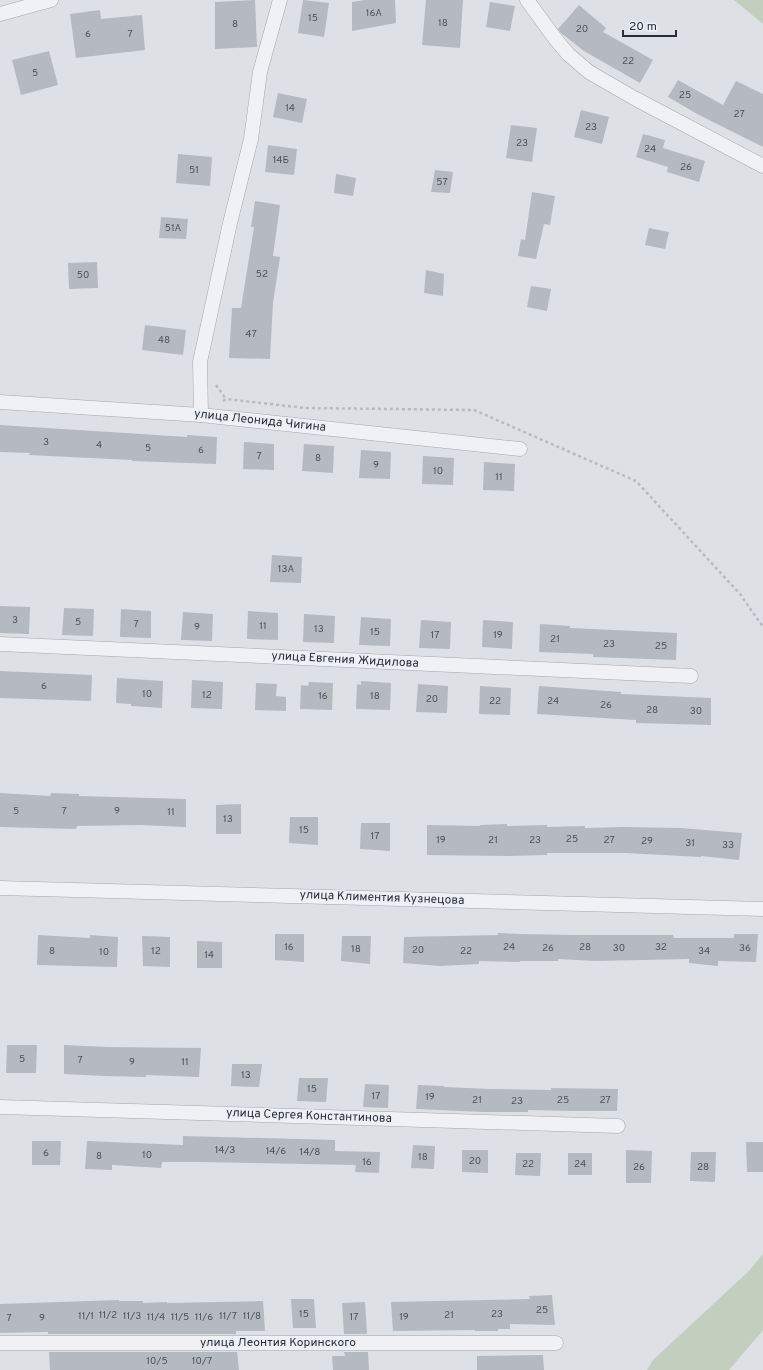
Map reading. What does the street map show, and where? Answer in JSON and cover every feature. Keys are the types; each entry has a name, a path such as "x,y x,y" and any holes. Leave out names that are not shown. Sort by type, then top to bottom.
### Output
{"street":[{"path":"0,14 51,0"},
{"path":"201,414 200,362 230,223 251,139 260,72 280,0"},
{"path":"527,0 564,50 589,72 634,98 763,166"},
{"name":"улица Леонида Чигина","path":"0,402 201,414 520,449"},
{"name":"улица Евгения Жидилова","path":"0,644 691,676"},
{"name":"улица Климентия Кузнецова","path":"0,888 763,909"},
{"name":"улица Сергея Константинова","path":"0,1107 618,1126"},
{"name":"улица Леонтия Коринского","path":"0,1343 556,1343"}],"green space":[{"path":"734,0 763,0 763,24"},
{"path":"763,1254 763,1330 729,1370 647,1370 653,1360 749,1271"}],"building":[{"path":"255,0 257,47 215,49 215,2"},
{"path":"303,0 329,3 324,37 298,33"},
{"path":"365,0 395,0 396,23 352,31 352,2"},
{"path":"426,0 463,0 460,48 422,45"},
{"path":"490,2 515,6 510,31 486,27"},
{"path":"579,5 606,28 603,32 653,60 640,83 584,51 561,33 558,29"},
{"path":"100,10 101,19 142,15 145,50 76,58 70,14"},
{"path":"49,51 58,85 21,95 12,60"},
{"path":"678,80 723,105 736,81 763,94 763,147 699,115 668,97"},
{"path":"278,93 307,99 302,123 273,117"},
{"path":"581,110 609,117 602,144 574,137"},
{"path":"511,125 537,128 532,162 506,158"},
{"path":"643,134 665,140 663,148 705,161 699,182 667,172 668,167 636,157"},
{"path":"268,145 297,149 294,175 265,172"},
{"path":"178,154 212,157 210,186 176,183"},
{"path":"435,170 453,172 450,193 431,192"},
{"path":"336,174 356,178 353,196 334,193"},
{"path":"532,192 555,196 550,225 544,224 536,259 518,256 521,239 525,240"},
{"path":"255,201 280,205 273,256 280,257 273,303 270,359 229,358 232,308 241,308 254,227 251,227"},
{"path":"161,217 188,219 186,239 159,238"},
{"path":"649,228 669,232 665,249 645,245"},
{"path":"97,262 98,288 69,289 68,263"},
{"path":"426,270 444,274 443,296 424,293"},
{"path":"531,286 551,289 547,311 527,307"},
{"path":"145,325 186,330 183,355 142,350"},
{"path":"0,425 187,437 187,435 217,437 216,464 132,461 0,452"},
{"path":"244,442 274,444 274,470 243,469"},
{"path":"304,444 334,446 333,473 302,471"},
{"path":"361,450 391,452 390,479 359,478"},
{"path":"423,456 454,458 453,485 422,484"},
{"path":"484,462 515,464 514,491 483,490"},
{"path":"272,555 302,557 301,583 270,582"},
{"path":"0,606 30,607 29,634 0,633"},
{"path":"64,608 94,609 93,636 62,635"},
{"path":"121,609 151,611 151,638 120,637"},
{"path":"248,611 278,613 278,640 247,639"},
{"path":"183,612 213,614 212,641 181,640"},
{"path":"304,614 335,616 334,643 303,642"},
{"path":"361,617 391,619 390,646 359,645"},
{"path":"421,620 451,622 450,649 419,648"},
{"path":"483,620 513,622 512,649 482,647"},
{"path":"540,624 570,626 570,628 677,633 676,660 593,657 593,654 539,652"},
{"path":"0,671 92,675 91,701 0,698"},
{"path":"117,678 163,681 162,708 131,706 131,704 116,703"},
{"path":"192,680 223,682 222,709 191,708"},
{"path":"361,681 391,683 390,710 356,709 357,684 361,685"},
{"path":"309,682 333,683 332,710 300,709 301,685 308,686"},
{"path":"256,683 277,684 276,696 286,697 286,711 255,710"},
{"path":"418,684 448,686 447,713 416,712"},
{"path":"480,686 511,688 510,715 479,714"},
{"path":"539,686 621,692 621,694 711,698 711,725 636,723 636,720 537,714"},
{"path":"0,793 50,796 51,793 79,794 79,796 186,799 186,827 141,825 77,826 76,829 0,827"},
{"path":"241,804 241,834 216,834 216,805"},
{"path":"290,817 318,817 318,845 289,843"},
{"path":"361,823 390,823 390,851 360,849"},
{"path":"507,824 507,826 585,826 585,828 681,828 742,833 739,860 701,856 625,853 547,853 547,855 507,856 427,855 427,825 480,826"},
{"path":"498,933 673,935 674,938 734,938 734,934 758,934 756,962 718,961 718,966 689,963 689,959 596,961 558,959 558,961 520,962 479,961 479,964 440,966 403,963 404,937 498,935"},
{"path":"275,934 304,934 304,962 275,960"},
{"path":"38,935 90,938 90,935 118,937 117,967 37,965"},
{"path":"142,936 170,937 170,967 143,966"},
{"path":"342,936 371,936 370,964 341,961"},
{"path":"197,941 222,942 222,968 197,968"},
{"path":"7,1045 37,1045 36,1073 6,1073"},
{"path":"64,1045 201,1048 199,1077 64,1074"},
{"path":"232,1064 262,1064 259,1087 231,1086"},
{"path":"299,1078 328,1078 326,1102 297,1101"},
{"path":"365,1084 389,1085 388,1108 363,1107"},
{"path":"418,1085 491,1089 618,1089 617,1111 528,1110 528,1112 484,1112 416,1109"},
{"path":"183,1136 335,1140 335,1151 380,1152 379,1173 355,1172 356,1165 199,1162 162,1162 161,1168 112,1165 112,1170 85,1169 87,1141 183,1145"},
{"path":"32,1141 61,1141 60,1165 32,1165"},
{"path":"746,1142 763,1142 763,1172 747,1172"},
{"path":"413,1145 435,1146 434,1169 411,1168"},
{"path":"462,1150 488,1150 488,1173 462,1172"},
{"path":"626,1150 652,1151 651,1183 626,1183"},
{"path":"691,1152 716,1152 715,1182 690,1181"},
{"path":"516,1153 541,1153 540,1176 515,1175"},
{"path":"568,1153 592,1153 592,1175 568,1175"},
{"path":"552,1295 555,1325 510,1324 510,1329 498,1329 498,1331 393,1331 391,1302 530,1299 529,1296"},
{"path":"291,1299 314,1299 316,1328 293,1328"},
{"path":"119,1300 143,1301 143,1303 263,1301 265,1331 236,1331 236,1334 48,1334 48,1332 0,1333 0,1304"},
{"path":"365,1302 367,1334 344,1334 342,1303"},
{"path":"49,1352 237,1352 239,1370 50,1370"},
{"path":"344,1352 368,1352 369,1370 333,1370 332,1356 345,1356"},
{"path":"543,1355 544,1370 477,1370 477,1356"}]}
